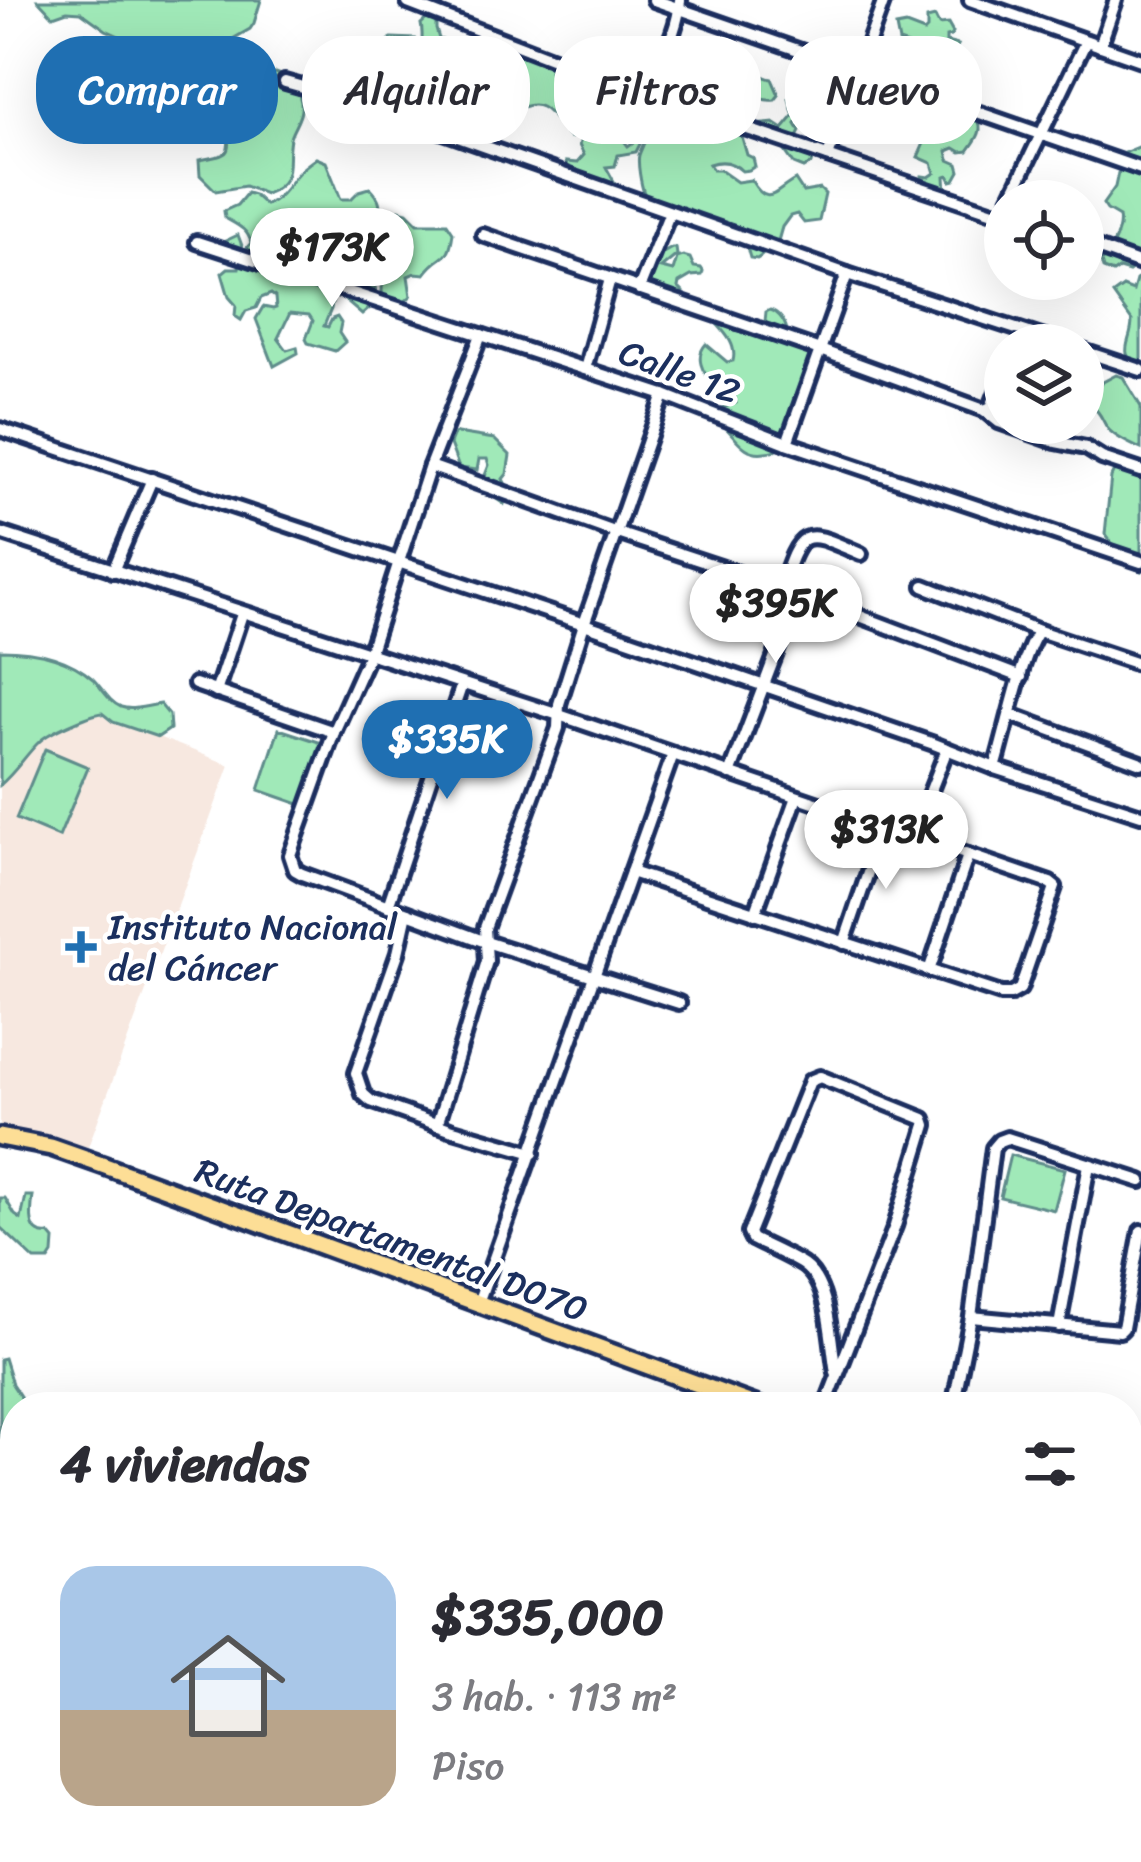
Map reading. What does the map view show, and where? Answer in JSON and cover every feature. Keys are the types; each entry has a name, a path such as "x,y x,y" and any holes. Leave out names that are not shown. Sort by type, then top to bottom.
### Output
{"main road":[{"name":"Ruta Departamental D070","path":"0,1137 51,1147 105,1166 719,1392"}],"street":[{"path":"654,0 785,44"},
{"path":"872,36 884,0"},
{"path":"970,0 1141,61"},
{"path":"1009,14 1015,0"},
{"path":"1100,46 1116,0"},
{"path":"408,3 554,59"},
{"path":"673,36 680,5"},
{"path":"1019,180 1085,41"},
{"path":"285,82 370,106 1000,324"},
{"path":"982,115 1141,169"},
{"path":"761,133 984,204"},
{"path":"828,156 832,144"},
{"path":"638,289 670,212"},
{"path":"483,235 984,410"},
{"name":"Calle 12","path":"197,242 664,395 787,443 1141,562"},
{"path":"1104,251 1141,264"},
{"path":"787,443 847,274"},
{"path":"585,369 610,279"},
{"path":"481,335 430,466 369,654 334,732 290,855 292,863 302,874 486,942 679,1003"},
{"path":"1104,358 1141,370"},
{"path":"437,1125 487,961 485,928 558,728 559,704 584,624 664,395"},
{"path":"0,429 1141,815"},
{"path":"1066,444 1141,471"},
{"path":"430,466 799,593 1021,676"},
{"path":"113,571 152,479"},
{"path":"0,532 559,715 1055,887 1020,989 1001,994 631,872"},
{"path":"781,588 799,544 807,537 818,536 861,554"},
{"path":"924,586 1141,665"},
{"path":"730,774 799,593"},
{"path":"216,692 242,614"},
{"path":"995,768 1039,631"},
{"path":"195,684 334,732"},
{"path":"388,906 462,684"},
{"path":"1011,715 1141,764"},
{"path":"913,836 947,749"},
{"path":"478,1303 673,754"},
{"path":"755,914 797,797"},
{"path":"844,943 884,826"},
{"path":"929,971 968,855"},
{"path":"407,913 398,953 356,1072 363,1094 370,1101 437,1125 533,1153"},
{"path":"830,1392 895,1226 926,1124 924,1119 820,1077 810,1081 749,1233 814,1276 825,1307 836,1372"},
{"path":"956,1392 993,1148 999,1141 1007,1138 1141,1181"},
{"path":"1059,1326 1089,1165"},
{"path":"971,1317 1116,1332 1123,1328 1140,1237"}],"shaded area":[{"name":"Instituto Nacional del Cáncer","path":"71,703 230,765 88,1147 0,1127 0,766"}],"green space":[{"path":"38,0 261,0 254,23 238,36 119,36 81,12 53,16"},
{"path":"430,16 436,20 438,36 422,36 421,24"},
{"path":"935,17 939,25 948,24 953,33 898,36 896,27 906,25 924,32 927,19"},
{"path":"530,50 554,62 550,71 554,118 530,105"},
{"path":"278,74 287,79 301,104 282,184 265,194 245,186 216,191 200,175 199,160 226,152 228,144 278,144"},
{"path":"761,75 772,79 779,95 775,100 763,99"},
{"path":"774,123 783,129 785,144 797,144 813,157 811,164 804,168 794,164 780,144 761,133 761,124"},
{"path":"640,144 636,152 618,155 615,166 606,167 613,187 568,173 566,162 577,163 584,155 579,145"},
{"path":"643,144 744,144 755,166 742,171 718,162 709,164 713,170 737,182 751,180 768,196 795,180 803,192 820,189 825,194 819,221 804,223 797,214 790,216 778,241 757,259 750,258 746,244 725,237 705,220 650,200 643,189 639,155"},
{"path":"924,144 972,144 968,151 947,151 960,171 955,180 945,176 946,194 940,200 929,196 921,183 922,176 935,173 932,163 918,157"},
{"path":"1141,146 1141,268 1113,273 1104,269 1104,258 1117,235 1119,217 1104,203 1118,173 1124,171 1119,155"},
{"path":"316,158 326,162 341,199 370,188 378,199 376,219 364,216 359,225 344,224 335,234 339,242 359,235 365,239 365,245 358,247 359,267 364,287 375,287 378,301 362,315 340,296 333,298 324,326 337,317 345,342 335,351 308,343 313,321 309,315 290,313 278,338 287,350 297,347 298,353 274,366 256,319 263,307 276,308 275,297 261,298 241,320 235,316 236,305 222,273 239,268 240,260 220,247 238,235 244,251 251,243 245,231 225,218 224,211 247,193 265,205 271,202"},
{"path":"399,210 418,223 447,223 453,232 447,254 425,274 408,276 411,296 401,305 385,301 377,249 387,215"},
{"path":"672,248 677,255 661,268 673,271 677,258 683,256 703,271 679,283 681,299 649,286 656,257"},
{"path":"1141,277 1141,370 1127,352 1132,321 1113,294 1123,287 1133,291"},
{"path":"770,310 787,330 776,339 788,343 807,339 817,352 783,442 774,451 756,452 716,420 719,409 736,403 731,381 714,382 700,359 706,344 727,362 733,361 732,345 717,324 761,324"},
{"path":"1123,377 1141,407 1141,449 1111,432 1104,422 1104,381"},
{"path":"457,433 494,439 510,455 503,479 508,489 504,504 480,488 487,459 479,459 477,470 459,468 450,444"},
{"path":"1116,467 1141,478 1141,571 1125,549 1114,546 1105,534"},
{"path":"0,650 37,653 72,665 121,707 160,704 169,715 170,729 158,737 113,722 102,713 88,717 45,737 0,785"},
{"path":"279,729 322,743 302,805 259,790"},
{"path":"45,749 88,767 59,837 16,819"},
{"path":"1010,1155 1065,1169 1054,1210 1000,1197"},
{"path":"26,1196 33,1196 34,1227 54,1240 49,1260 35,1260 0,1227 0,1198 21,1219"},
{"path":"4,1358 17,1392 0,1392 0,1359"}],"place":[{"name":"Instituto Nacional del Cáncer","path":"81,947"}]}
